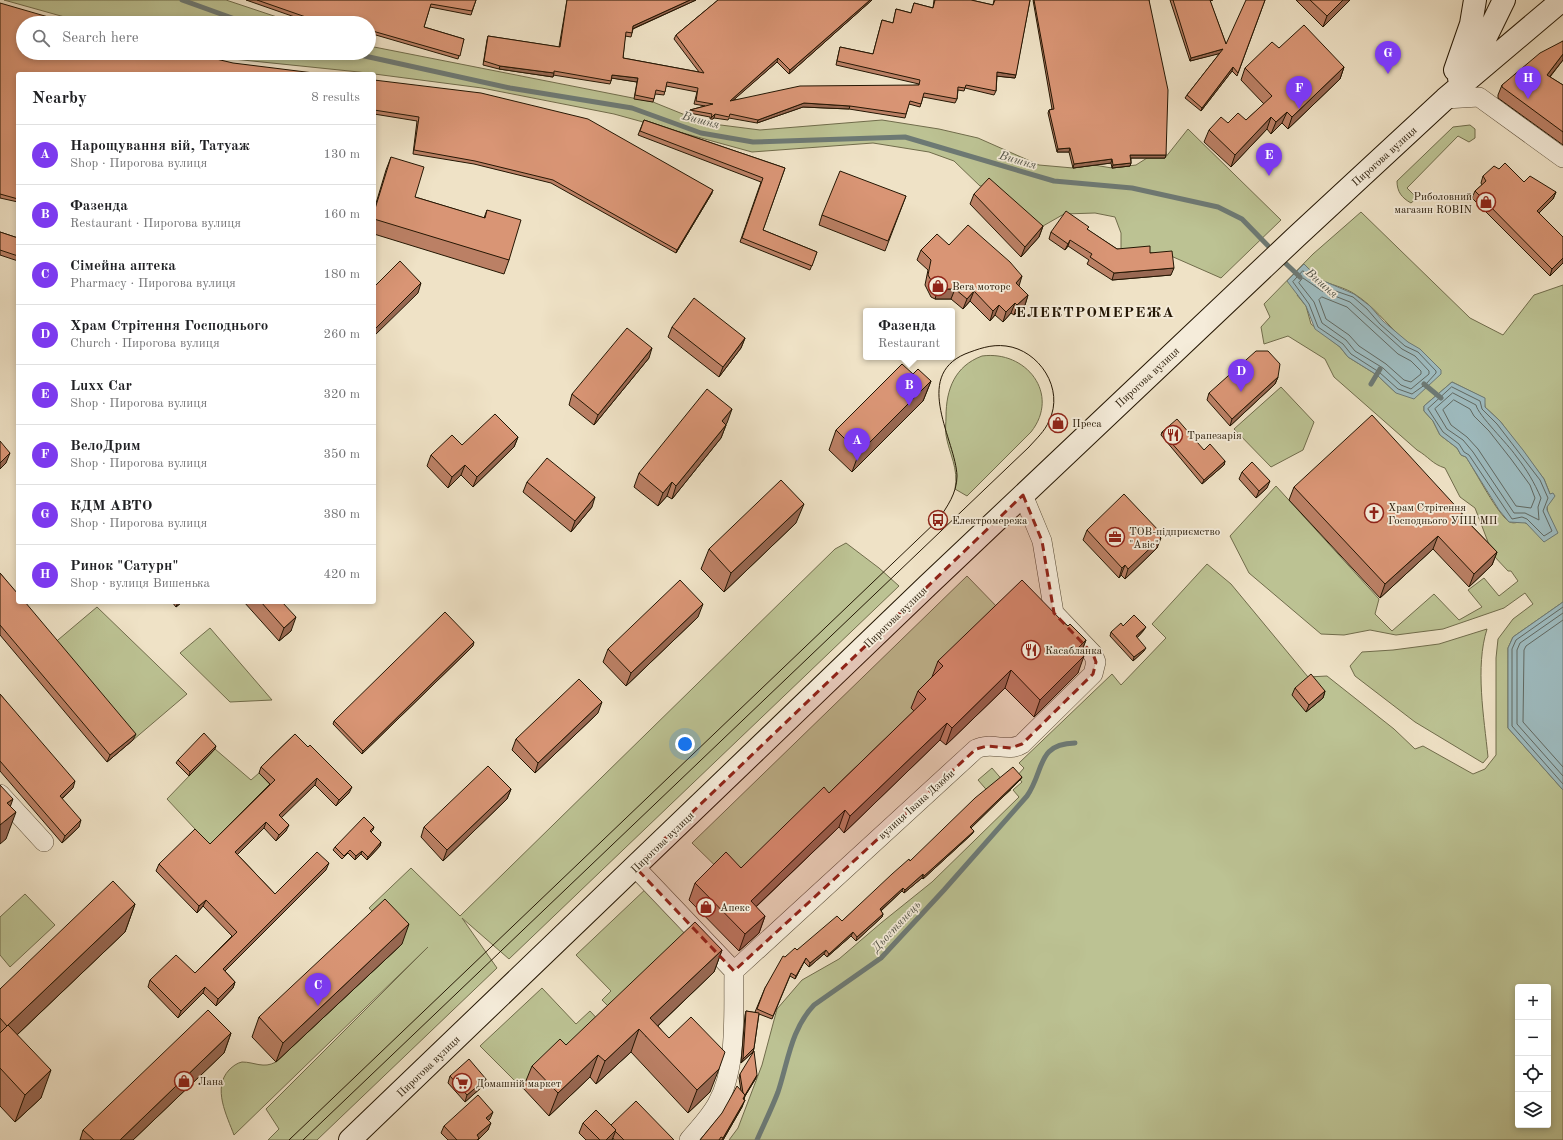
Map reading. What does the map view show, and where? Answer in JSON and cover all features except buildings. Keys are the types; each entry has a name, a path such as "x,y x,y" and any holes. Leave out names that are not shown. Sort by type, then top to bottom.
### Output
{"main road":[{"path":"1445,100 1471,24 1475,0"},
{"name":"Пирогова вулиця","path":"1445,100 1483,43 1504,0"},
{"path":"1538,0 1548,2 1562,0"},
{"name":"Пирогова вулиця","path":"350,1140 1023,495 1296,236 1445,100 1562,0"}],"street":[{"path":"1445,100 1479,97 1563,158"},
{"name":"вулиця Івана Дзюби","path":"734,971 976,749 987,746 1011,748 1022,744 1093,674 1096,662 1093,654 1054,613 1042,541 1023,495"},
{"path":"0,794 44,842"},
{"path":"635,867 734,971 731,1053 727,1080 718,1103 711,1114 689,1140"}],"highlighted area":[{"path":"1023,495 1042,541 1054,613 1093,654 1096,662 1093,674 1022,744 1011,748 987,746 976,749 734,971 635,867"}],"green space":[{"path":"4,0 226,0 274,16 61,16"},
{"path":"376,47 653,102 705,123 760,130 882,120 939,129 978,138 1039,165 1073,168 1094,165 1112,168 1136,165 1147,158 1165,158 1188,129 1281,220 1221,278 1171,256 1148,252 1121,253 1121,233 1115,217 1095,213 1064,214 1043,226 1030,224 987,186 980,186 954,161 929,152 873,143 752,152 614,114 482,88 376,74 376,72 359,72 243,60 376,60"},
{"path":"1470,125 1475,129 1475,138 1469,142 1458,136 1407,188 1417,198 1411,203 1405,199 1399,191 1397,181 1453,127"},
{"path":"1361,212 1470,318 1503,335 1534,295 1563,285 1563,602 1513,637 1508,648 1508,728 1563,790 1563,1140 729,1140 738,1128 762,1065 777,1009 802,980 839,959 932,882 1019,797 1013,790 1022,782 1017,776 1024,768 1019,763 1112,674 1121,685 1166,638 1152,624 1207,564 1231,584 1308,677 1327,676 1394,729 1415,749 1423,746 1473,774 1485,769 1496,755 1496,658 1498,639 1513,619 1533,604 1525,593 1504,608 1443,629 1396,635 1370,630 1344,635 1321,634 1249,573 1230,536 1276,486 1379,599 1375,614 1392,631 1434,594 1459,620 1482,607 1468,590 1484,578 1499,596 1518,581 1511,571 1508,571 1493,555 1475,508 1460,497 1445,468 1417,450 1334,377 1325,359 1288,336 1264,344 1261,327 1270,317 1264,304 1313,254","holes":["1319,279 1352,292 1362,299 1374,309 1401,337 1428,358 1396,393 1377,375 1348,357 1340,347 1311,324 1306,306 1297,295","1452,382 1484,398 1485,407 1500,421 1544,479 1550,494 1547,507 1548,514 1529,525 1522,521 1516,523 1510,522 1499,511 1466,457 1461,455 1457,448 1440,435 1433,421 1424,411 1424,406"]},
{"path":"982,356 998,356 1012,360 1025,367 1034,378 1040,390 1042,403 1039,418 1031,432 967,496 955,489 956,474 946,433 946,407 950,388 959,372 973,360"},
{"path":"1281,387 1314,422 1303,450 1271,467 1234,429"},
{"path":"846,543 879,568 899,586 509,959 462,918 497,968 317,1140 268,1140 279,1129 266,1109 428,947 234,1135 222,1102 221,1093 224,1077 229,1070 238,1063 242,1062 267,1065 276,1062 402,944 369,908 411,868 460,916 835,549"},
{"path":"967,576 1001,611 920,717 735,885 692,843"},
{"path":"97,607 187,694 133,740 52,645"},
{"path":"210,628 272,700 230,702 180,653"},
{"path":"1487,629 1483,644 1481,676 1488,757 1483,763 1415,722 1355,676 1350,666 1362,652 1393,650 1439,644"},
{"path":"215,749 251,780 259,773 274,789 217,861 193,836 195,829 167,799"},
{"path":"992,768 1011,790 997,802 978,780"},
{"path":"650,885 691,927 615,1013 602,1000 611,991 576,955"},
{"path":"25,894 55,925 10,967 0,955 0,917"},
{"path":"542,988 576,1024 590,1011 603,1025 523,1089 480,1046"}],"water":[{"path":"1304,264 1319,279 1354,294 1370,306 1383,321 1408,342 1420,349 1441,370 1441,374 1414,399 1396,393 1377,375 1348,357 1340,347 1315,329 1306,306 1287,281"},
{"path":"1452,382 1485,398 1485,407 1500,421 1523,450 1544,479 1550,494 1553,493 1555,496 1547,507 1547,510 1558,533 1544,542 1526,523 1509,522 1499,510 1466,457 1461,455 1457,448 1440,435 1433,421 1424,411 1424,406"},
{"path":"1563,602 1563,790 1508,728 1508,648 1513,637"}],"waterway":[{"name":"Вишня","path":"182,0 227,16"},
{"name":"Вишня","path":"376,59 510,88 632,108 701,133 753,142 905,137 1054,181 1132,188 1218,207 1242,219 1274,252"},
{"name":"Вишня","path":"1281,259 1300,277"},
{"path":"1371,384 1380,369"},
{"name":"Вишня","path":"1424,384 1441,398"},
{"name":"Дьогтянець","path":"757,1140 778,1092 795,1035 806,1014 814,1005 881,958 944,890 1027,796 1033,786 1047,753 1062,744 1075,743"}],"tram line":[{"path":"289,1140 938,520 951,500 957,482 955,462 945,428 939,393 941,378 949,364 970,352 985,347 995,346 1006,346 1018,349 1029,355 1038,363 1046,373 1051,384 1054,396 1053,409 1045,428 1029,447 303,1140"}],"place":[{"name":"КДМ АВТО","path":"1388,74"},
{"name":"Ринок \"Сатурн\"","path":"1528,99"},
{"name":"ВелоДрим","path":"1299,109"},
{"name":"Luxx Car","path":"1269,176"},
{"name":"Риболовний магазин ROBIN","path":"1486,202"},
{"name":"Вега моторс","path":"938,286"},
{"name":"Храм Стрітення Господнього","path":"1241,392"},
{"name":"Фазенда","path":"909,406"},
{"name":"Преса","path":"1058,423"},
{"name":"Трапезарія","path":"1173,435"},
{"name":"Нарощування вій, Татуаж","path":"857,461"},
{"name":"Храм Стрітення Господнього УПЦ МП","path":"1374,513"},
{"name":"Електромережа","path":"938,520"},
{"name":"ТОВ-підприємство \"Авіс\"","path":"1115,537"},
{"name":"Касабланка","path":"1031,650"},
{"name":"Апекс","path":"706,907"},
{"name":"Сімейна аптека","path":"318,1006"},
{"name":"Лана","path":"184,1081"},
{"name":"Домашній маркет","path":"462,1083"}],"district":[{"name":"ЕЛЕКТРОМЕРЕЖА","path":"1095,312"}]}
